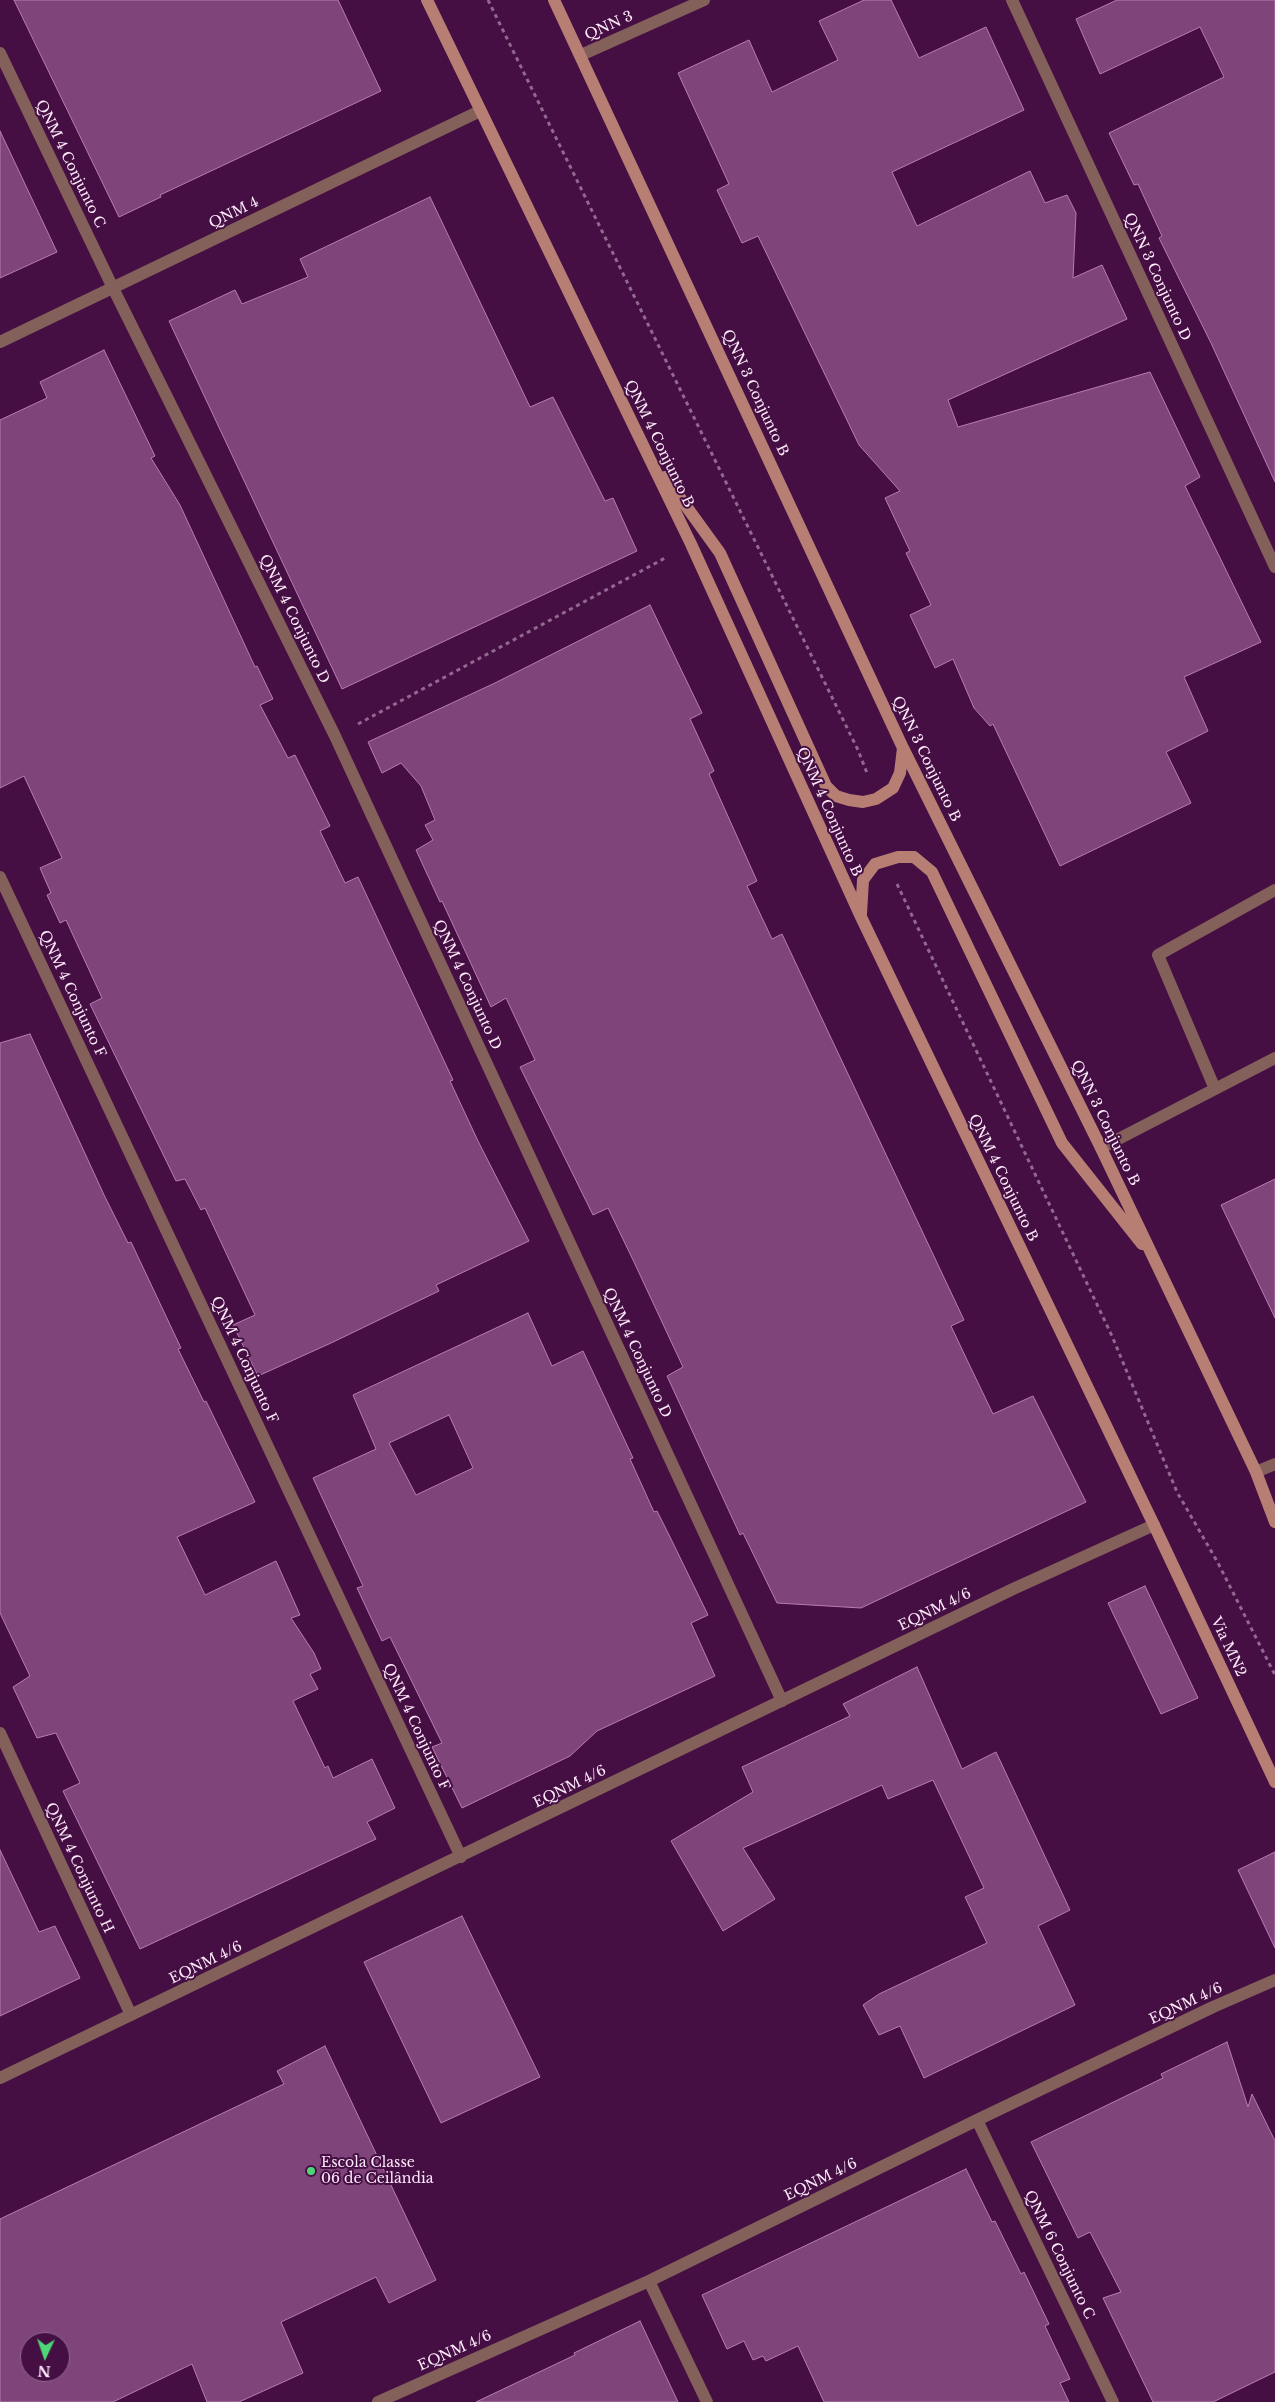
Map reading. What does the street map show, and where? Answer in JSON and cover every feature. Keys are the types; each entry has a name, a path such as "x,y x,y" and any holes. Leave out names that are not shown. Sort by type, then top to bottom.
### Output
{"main road":[{"name":"QNM 4 Conjunto B","path":"427,0 691,544 861,917 1154,1525"},
{"name":"QNN 3 Conjunto B","path":"554,0 903,748 1102,1148 1256,1472"},
{"path":"646,451 720,553 826,786 836,796 849,800 863,802 876,799 893,788 900,773 903,748"},
{"path":"861,917 863,880 875,864 898,857 914,857 932,872 1062,1143 1156,1262"},
{"path":"1256,1472 1275,1522"},
{"name":"Via MN2","path":"1154,1525 1275,1782"}],"street":[{"name":"QNN 3","path":"581,55 704,0"},
{"name":"QNN 3 Conjunto D","path":"1012,0 1275,567"},
{"name":"QNM 4 Conjunto C","path":"0,53 113,288"},
{"name":"QNM 4","path":"0,342 480,111"},
{"name":"QNM 4 Conjunto D","path":"113,288 335,736 782,1701"},
{"name":"QNM 4 Conjunto F","path":"0,877 461,1857"},
{"path":"1215,1089 1158,955 1275,890"},
{"path":"1102,1148 1275,1058"},
{"path":"1256,1472 1275,1464"},
{"name":"EQNM 4/6","path":"0,2078 1013,1589 1154,1525"},
{"name":"QNM 4 Conjunto H","path":"0,1733 131,2015"},
{"name":"EQNM 4/6","path":"378,2402 649,2281 977,2120 1213,2007 1275,1980"},
{"name":"QNM 6 Conjunto C","path":"977,2120 1113,2402"},
{"path":"649,2281 707,2402"}],"path":[{"path":"335,736 691,544"}],"building":[{"path":"14,0 338,0 381,91 160,195 161,197 119,217"},
{"path":"864,0 891,0 919,58 986,27 1024,110 892,172 917,226 1030,171 1045,203 1067,195 1076,213 1073,278 1102,265 1127,319 948,400 958,427 1150,372 1200,477 1185,486 1261,642 1184,677 1208,731 1166,752 1191,803 1060,866 993,724 990,726 974,708 953,659 935,668 910,615 931,605 906,553 910,551 885,498 900,491 859,445 758,236 742,243 717,190 729,184 678,73 749,40 772,92 838,60 819,21"},
{"path":"1117,0 1275,0 1275,482 1211,343 1159,238 1162,236 1138,184 1134,185 1109,133 1224,77 1200,27 1100,74 1076,19"},
{"path":"0,131 57,252 0,278"},
{"path":"430,197 530,407 553,397 605,501 613,498 637,551 342,689 169,321 235,290 242,304 308,277 300,259"},
{"path":"104,350 155,456 151,458 180,505 255,667 257,666 273,699 260,705 288,758 295,755 330,826 320,831 345,883 358,877 453,1080 450,1081 478,1141 529,1241 436,1285 439,1291 258,1376 233,1325 255,1315 205,1208 201,1210 185,1179 176,1181 90,1004 102,998 66,920 60,923 47,895 51,893 40,868 62,858 24,776 0,788 0,420 47,398 40,382"},
{"path":"650,605 702,713 690,719 714,771 709,774 757,881 747,886 772,939 782,934 964,1320 951,1326 993,1414 1033,1396 1086,1502 861,1608 777,1603 743,1533 740,1535 667,1376 683,1367 634,1262 608,1208 593,1215 520,1067 535,1060 506,998 491,1007 416,850 433,840 425,825 435,820 421,786 401,763 382,773 368,742 495,683"},
{"path":"30,1034 105,1197 128,1243 131,1242 181,1348 178,1349 204,1402 206,1401 255,1502 177,1537 205,1595 276,1561 300,1615 291,1618 314,1653 321,1669 310,1674 318,1689 293,1701 325,1768 328,1766 333,1778 372,1759 395,1808 367,1822 376,1839 140,1949 63,1791 80,1783 56,1733 37,1738 13,1687 30,1676 0,1613 0,1043"},
{"path":"1275,1179 1275,1318 1221,1205"},
{"path":"528,1313 552,1366 583,1351 633,1458 630,1459 654,1512 657,1511 708,1615 691,1623 715,1676 597,1731 570,1756 462,1808 432,1747 442,1743 390,1637 382,1641 357,1588 363,1586 313,1478 376,1449 353,1395","holes":["449,1415 473,1468 416,1495 389,1443"]},
{"path":"1145,1586 1198,1698 1161,1714 1108,1603"},
{"path":"917,1667 962,1769 996,1752 1070,1910 1038,1926 1075,2005 924,2078 900,2026 879,2035 863,2005 879,1994 987,1943 965,1897 984,1888 933,1780 888,1799 882,1785 743,1848 775,1899 723,1931 671,1841 753,1792 742,1767 850,1716 843,1704"},
{"path":"0,1850 39,1932 55,1926 80,1978 0,2016"},
{"path":"1275,1852 1275,1948 1238,1870"},
{"path":"462,1916 540,2077 441,2123 364,1962"},
{"path":"1227,2042 1248,2107 1252,2094 1275,2141 1275,2372 1213,2402 1153,2402 1103,2298 1121,2292 1090,2232 1078,2238 1031,2142 1163,2078 1161,2074"},
{"path":"325,2046 436,2280 389,2303 376,2277 281,2322 303,2373 239,2402 207,2402 192,2364 113,2402 0,2402 0,2219 284,2084 277,2071"},
{"path":"966,2169 992,2222 995,2221 1021,2274 1024,2272 1049,2324 1045,2326 1070,2379 1060,2383 1069,2402 824,2402 798,2346 766,2361 763,2356 753,2360 744,2341 727,2349 702,2295"},
{"path":"640,2321 678,2402 476,2402 575,2355 574,2353"}],"place":[{"name":"Escola Classe 06 de Ceilândia","path":"311,2171"}]}
